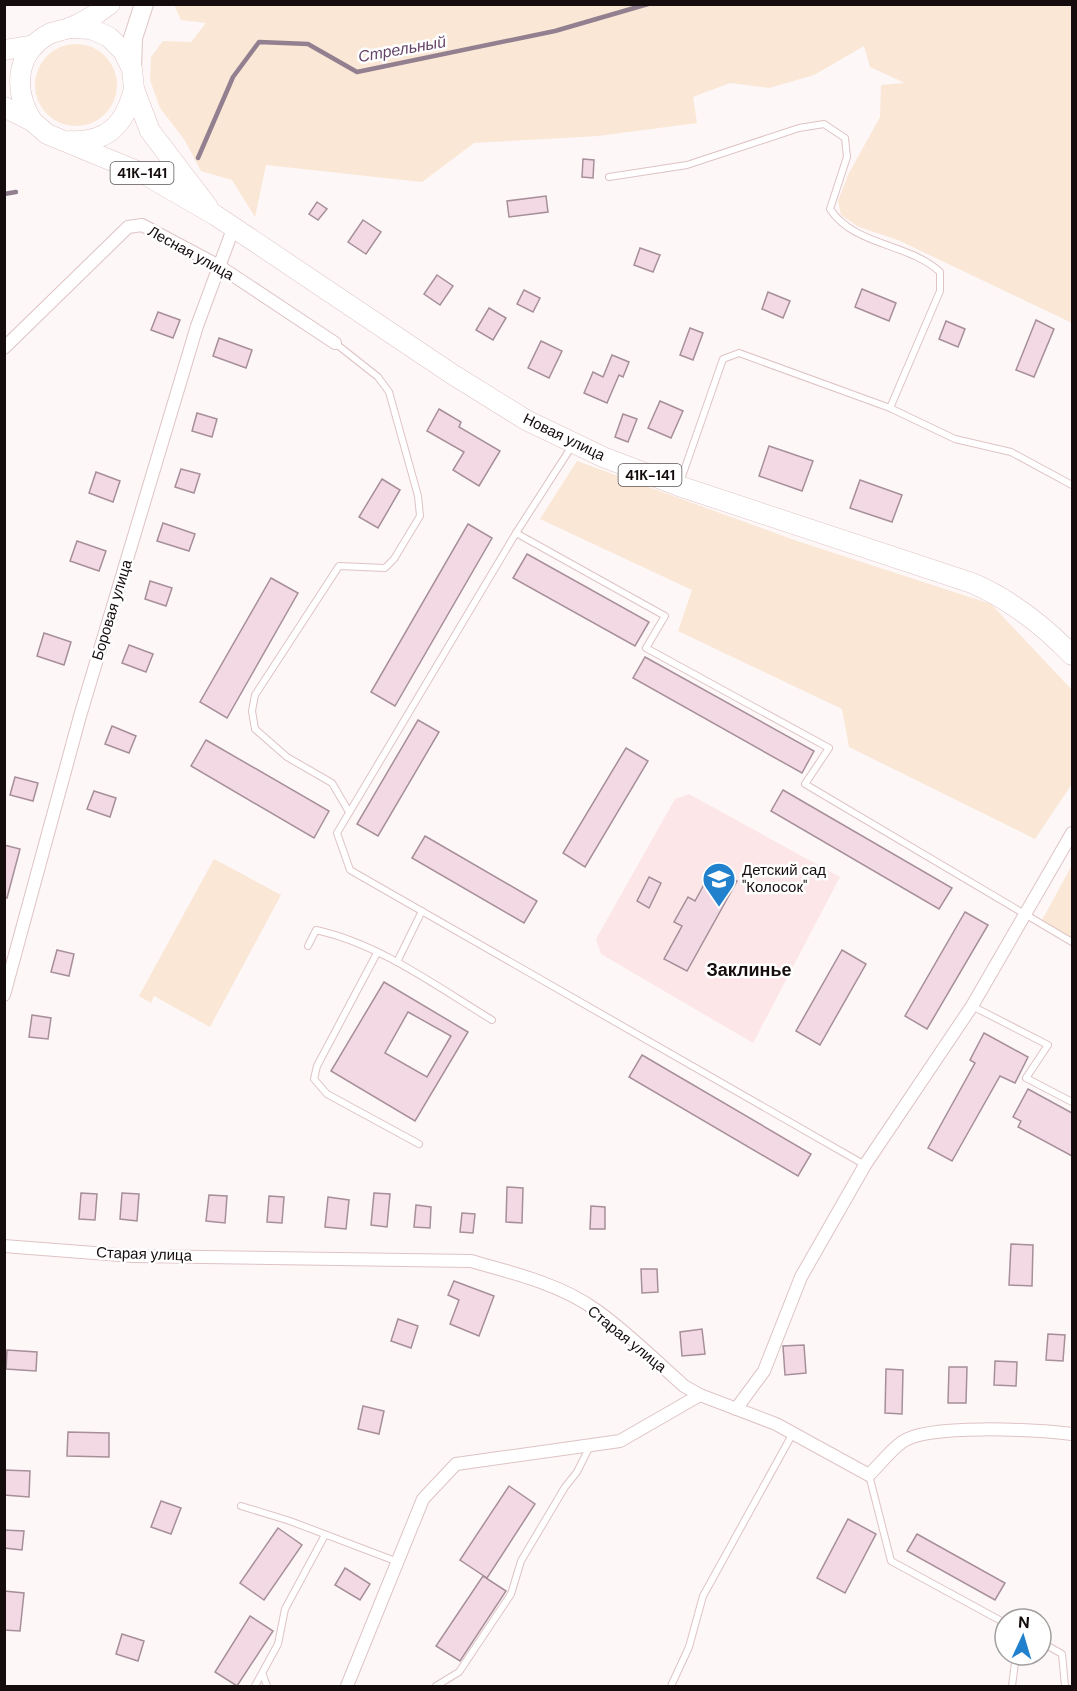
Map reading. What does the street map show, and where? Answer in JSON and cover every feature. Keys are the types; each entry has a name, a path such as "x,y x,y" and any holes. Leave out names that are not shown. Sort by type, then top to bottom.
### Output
{"main road":[{"path":"32,121 24,107 20,91 20,74 26,58 35,45 52,33 71,28 110,4"},
{"path":"132,69 133,38 144,4"},
{"name":"41К-141","path":"71,28 91,29 109,38 123,51 132,69 134,89 150,131 215,215"},
{"path":"4,50 35,45"},
{"name":"41К-141","path":"64,141 84,142 102,136 118,124 129,108 134,89"},
{"name":"41К-141","path":"4,107 32,121 47,134 144,174 215,215"},
{"name":"Новая улица","path":"215,215 526,420 603,457 679,486 972,583 999,595 1030,617 1072,655"}],"street":[{"name":"Лесная улица","path":"4,348 128,227 142,225 219,266 335,343"},
{"name":"Боровая улица","path":"4,995 84,704 197,326 233,229"},
{"path":"736,1409 764,1371 801,1277 866,1165 972,1006 1072,833"},
{"name":"Старая улица","path":"4,1246 133,1256 471,1261 524,1276 562,1291 595,1310 684,1386 700,1395 776,1424 869,1475"},
{"path":"347,1686 423,1499 456,1464 620,1441 700,1395"},
{"path":"869,1475 902,1442 919,1435 960,1430 1072,1434"}],"lane":[{"path":"609,177 687,165 799,128 824,124 845,138 847,157 830,209 834,216 852,231 928,261 940,272 940,291 890,408"},
{"path":"335,343 378,377 389,392 418,496 420,516 394,559 385,568 339,566 255,695 252,711 255,729 287,758 332,783 350,812"},
{"path":"679,486 723,359 738,353 890,408 955,439 1011,452 1072,485"},
{"path":"574,443 516,533 337,833 350,870 866,1165"},
{"path":"516,533 665,616 645,648 829,748 805,784 1072,942"},
{"path":"397,962 422,911"},
{"path":"308,946 316,930 338,935 397,962 492,1020"},
{"path":"377,953 317,1066 314,1079 327,1094 419,1144"},
{"path":"972,1006 1048,1045 1026,1078 1072,1102"},
{"path":"671,1686 689,1647 703,1596 793,1433"},
{"path":"436,1686 459,1672 511,1594 521,1561 565,1487 578,1472 590,1445"},
{"path":"869,1475 891,1561 993,1616"},
{"path":"241,1506 290,1521 398,1562"},
{"path":"255,1686 278,1644 285,1609 325,1535"},
{"path":"1053,1649 1062,1654 1065,1686"},
{"path":"1012,1686 1014,1667"},
{"path":"263,1675 267,1686"}],"shaded area":[{"path":"176,5 1072,5 1072,323 898,240 859,227 841,215 838,201 848,175 880,117 881,85 905,83 870,67 864,46 814,75 769,88 730,83 693,97 697,123 598,136 474,143 422,182 266,165 255,217 232,180 201,171 184,139 160,108 150,80 151,57 163,41 191,42 206,23 181,20"},
{"path":"76,44 92,47 105,56 114,69 117,85 114,101 105,114 92,123 76,126 60,123 47,114 38,101 35,85 38,69 47,56 60,47"},
{"path":"577,461 797,541 991,604 1072,690 1072,784 1035,839 849,747 842,709 678,631 692,590 540,519"},
{"name":"Детский сад \"Колосок\"","path":"689,794 840,877 753,1043 601,954 596,939 675,799"},
{"path":"214,859 281,895 210,1027 154,996 151,1003 139,996"},
{"path":"1072,865 1072,942 1040,924"}],"building":[{"path":"583,159 594,160 593,178 582,177"},
{"path":"546,196 548,212 509,217 507,201"},
{"path":"317,202 327,209 318,220 309,214"},
{"path":"363,220 381,232 366,254 348,242"},
{"path":"640,248 660,255 653,272 634,265"},
{"path":"437,275 453,286 440,305 424,294"},
{"path":"862,289 896,303 889,321 855,307"},
{"path":"524,290 540,298 533,312 517,304"},
{"path":"768,292 790,301 783,318 762,309"},
{"path":"489,308 506,318 493,340 476,330"},
{"path":"158,312 180,320 173,338 151,330"},
{"path":"1036,320 1054,329 1034,377 1016,370"},
{"path":"946,321 965,329 958,347 939,339"},
{"path":"690,328 703,333 693,360 680,355"},
{"path":"219,338 252,350 246,368 213,356"},
{"path":"541,341 562,351 549,378 528,368"},
{"path":"612,355 629,362 623,377 619,375 607,403 584,393 593,372 603,377"},
{"path":"660,401 683,411 671,438 648,428"},
{"path":"439,409 461,422 459,427 500,451 479,486 453,470 464,452 427,431"},
{"path":"197,413 217,419 212,437 192,431"},
{"path":"623,414 637,419 628,442 615,437"},
{"path":"769,446 813,461 802,491 759,476"},
{"path":"181,469 200,474 194,493 175,487"},
{"path":"96,472 120,481 113,502 89,493"},
{"path":"382,479 400,490 378,528 359,517"},
{"path":"860,480 902,495 892,522 850,508"},
{"path":"163,523 195,534 189,551 157,541"},
{"path":"468,524 492,538 395,706 371,692"},
{"path":"77,541 106,551 99,571 70,561"},
{"path":"527,554 649,622 635,646 513,578"},
{"path":"271,578 298,593 227,718 200,702"},
{"path":"150,581 172,588 166,606 145,599"},
{"path":"44,633 71,642 64,665 37,656"},
{"path":"129,645 153,654 146,672 122,663"},
{"path":"645,657 814,751 802,773 633,678"},
{"path":"418,720 439,732 378,836 357,824"},
{"path":"112,726 136,736 129,753 105,744"},
{"path":"206,740 329,811 314,838 191,766"},
{"path":"626,748 648,761 585,867 563,853"},
{"path":"15,777 38,783 33,801 10,795"},
{"path":"783,790 952,888 939,909 771,811"},
{"path":"94,791 116,798 110,817 87,809"},
{"path":"425,836 537,901 524,923 412,858"},
{"path":"4,845 20,849 7,898 4,897"},
{"path":"713,868 737,881 687,971 664,959 682,926 674,922 688,897 695,901"},
{"path":"649,877 661,883 649,908 637,901"},
{"path":"965,912 988,925 927,1029 905,1016"},
{"path":"57,950 74,954 69,976 51,972"},
{"path":"842,950 866,964 820,1045 796,1031"},
{"path":"384,982 468,1032 415,1121 331,1071","holes":["408,1012 451,1036 427,1077 385,1053"]},
{"path":"32,1015 51,1018 48,1039 29,1037"},
{"path":"984,1033 1028,1057 1015,1083 1000,1076 952,1161 928,1148 975,1063 970,1060"},
{"path":"642,1055 811,1154 798,1176 629,1077"},
{"path":"1028,1089 1072,1113 1072,1156 1018,1127 1021,1121 1013,1117"},
{"path":"507,1187 523,1188 522,1223 506,1222"},
{"path":"81,1193 97,1194 95,1220 79,1219"},
{"path":"122,1193 139,1194 137,1221 120,1219"},
{"path":"374,1193 390,1194 387,1227 371,1225"},
{"path":"209,1195 227,1196 225,1223 206,1221"},
{"path":"269,1196 284,1197 282,1223 267,1222"},
{"path":"328,1197 349,1200 346,1229 325,1227"},
{"path":"416,1205 431,1207 430,1228 414,1227"},
{"path":"591,1206 605,1207 605,1229 590,1229"},
{"path":"462,1213 475,1214 473,1233 460,1232"},
{"path":"1011,1244 1033,1245 1032,1286 1009,1285"},
{"path":"641,1269 657,1269 658,1292 642,1293"},
{"path":"454,1281 494,1296 479,1336 450,1324 459,1300 448,1295"},
{"path":"398,1319 418,1326 411,1348 391,1341"},
{"path":"702,1329 705,1354 682,1356 680,1332"},
{"path":"1048,1334 1065,1335 1063,1361 1046,1360"},
{"path":"804,1345 806,1373 785,1375 783,1346"},
{"path":"7,1350 37,1352 36,1371 6,1369"},
{"path":"995,1361 1017,1362 1016,1386 994,1385"},
{"path":"949,1367 967,1367 966,1403 948,1403"},
{"path":"886,1369 903,1370 902,1414 885,1413"},
{"path":"363,1406 384,1411 379,1434 358,1429"},
{"path":"68,1432 109,1433 109,1457 67,1456"},
{"path":"4,1470 30,1471 29,1497 4,1495"},
{"path":"509,1486 535,1504 487,1578 460,1560"},
{"path":"161,1501 181,1508 171,1534 151,1527"},
{"path":"848,1519 876,1534 845,1593 817,1578"},
{"path":"278,1528 302,1545 264,1600 240,1583"},
{"path":"4,1530 24,1531 22,1550 4,1548"},
{"path":"917,1534 1005,1583 995,1600 907,1551"},
{"path":"345,1568 370,1584 360,1600 335,1585"},
{"path":"483,1576 506,1591 460,1661 436,1646"},
{"path":"4,1591 24,1593 20,1631 4,1630"},
{"path":"250,1616 273,1631 237,1686 215,1672"},
{"path":"122,1634 144,1641 138,1661 116,1654"}],"waterway":[{"name":"Стрельный","path":"198,158 233,77 259,42 308,44 357,72 555,31 648,4"},
{"name":"Стрельный","path":"4,194 16,192"}],"place":[{"name":"Детский сад \"Колосок\"","path":"719,908"}],"district":[{"name":"Заклинье","path":"749,970"}]}
